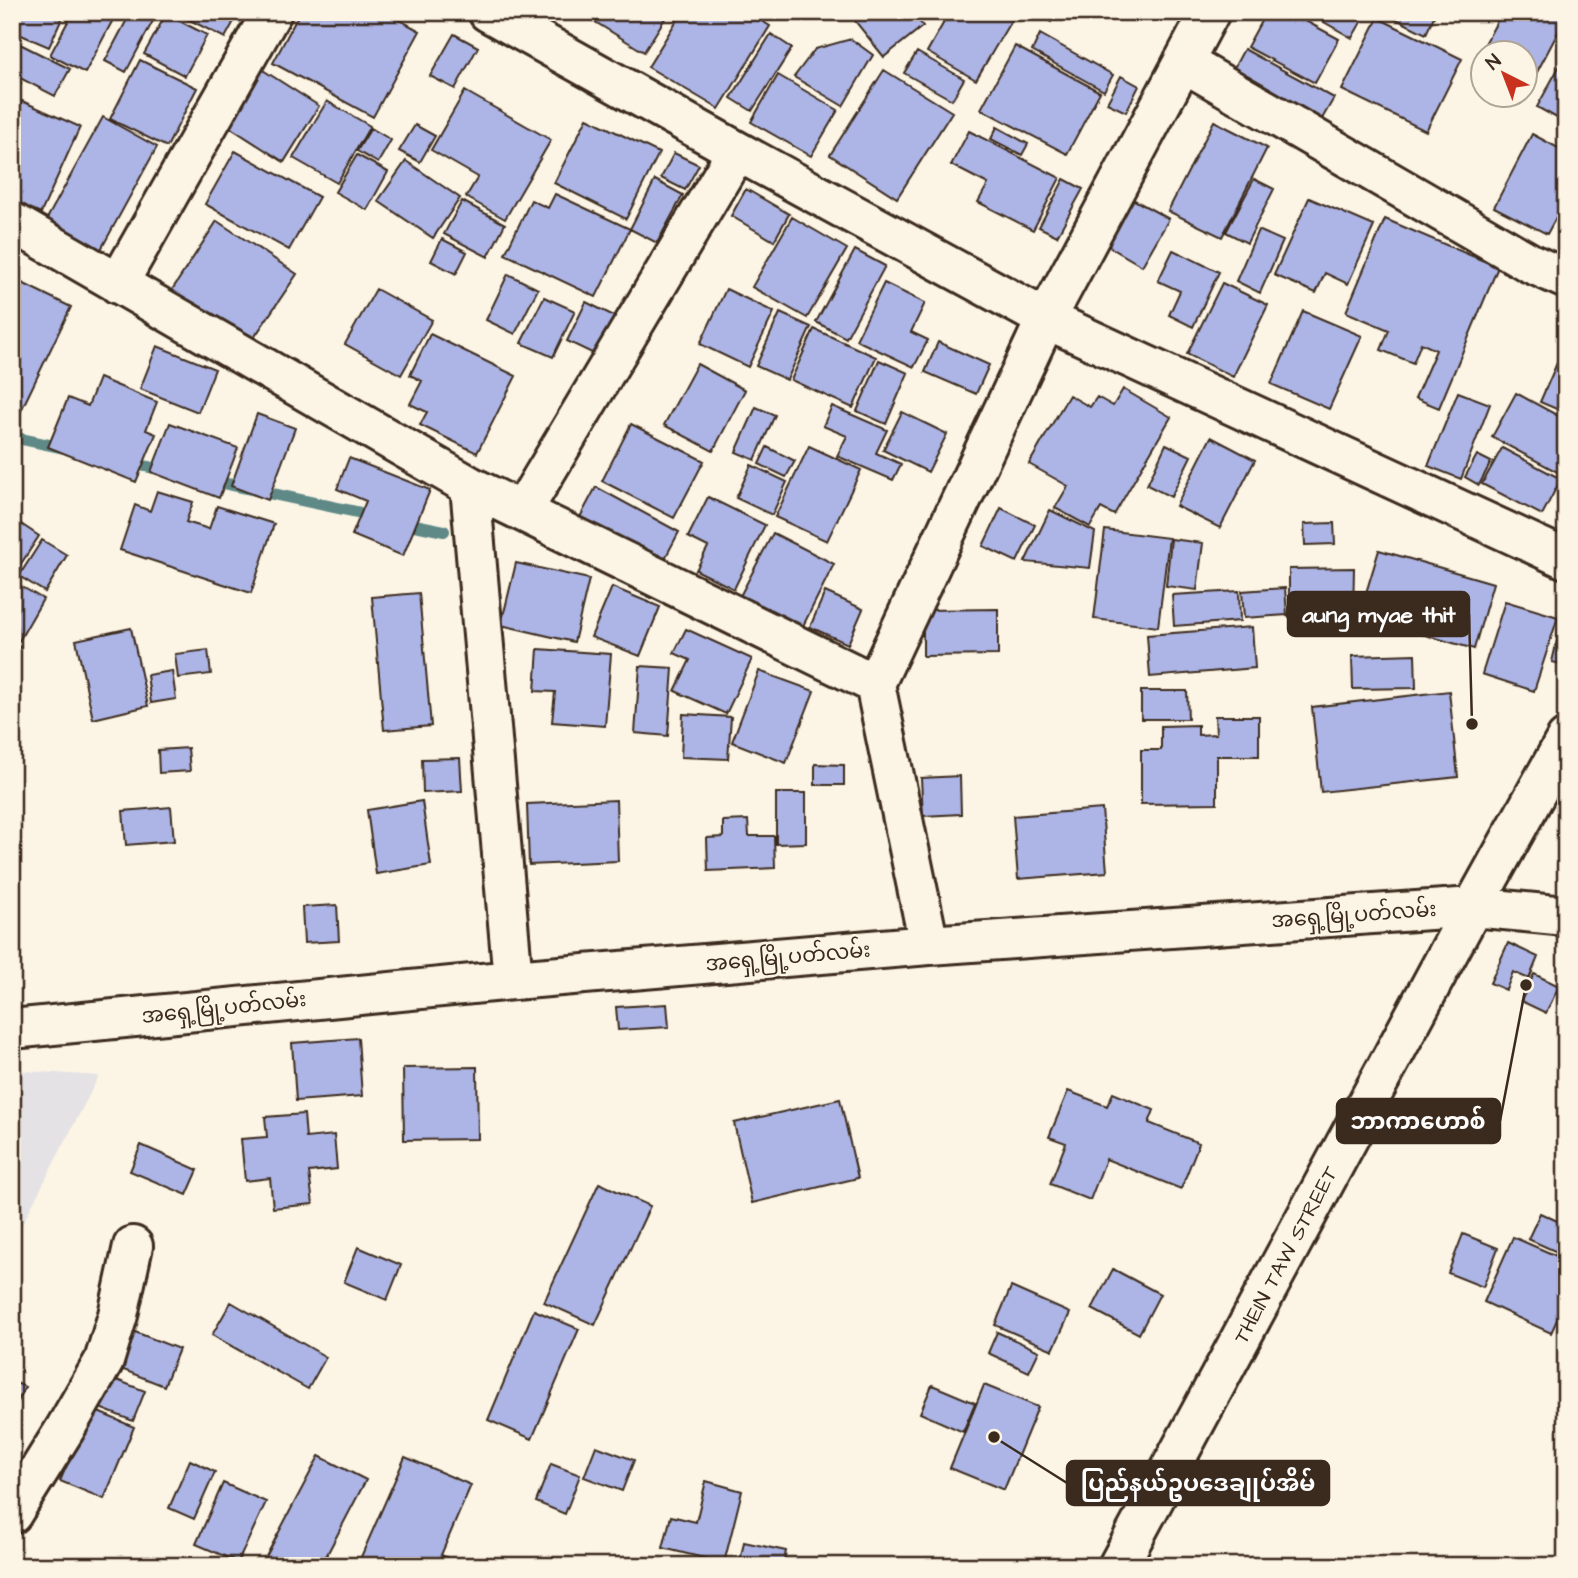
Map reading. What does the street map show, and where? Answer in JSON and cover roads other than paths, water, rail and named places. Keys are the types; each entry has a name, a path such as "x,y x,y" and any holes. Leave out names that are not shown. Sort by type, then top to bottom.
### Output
{"street":[{"path":"118,284 272,12"},
{"path":"488,12 737,151 1046,318 1566,559"},
{"path":"929,945 875,684 1046,318 1210,12"},
{"path":"1183,62 1530,263 1566,279"},
{"path":"523,510 737,151"},
{"path":"12,222 470,486 875,684"},
{"path":"470,486 513,980"},
{"name":"THEIN TAW STREET","path":"1118,1566 1566,739"},
{"name":"အရှေ့မြို့ပတ်လမ်း","path":"12,1028 513,980 929,945 1473,907 1566,916"},
{"path":"12,1514 104,1361 118,1315 133,1246"}],"waterway":[{"path":"12,437 64,448"},
{"path":"127,462 167,471"},
{"path":"209,480 375,516"},
{"path":"400,522 444,531"}],"place":[{"name":"aung myae thit","path":"1472,724"},
{"name":"ဘာကာဟောစ်","path":"1526,985"},
{"name":"ပြည်နယ်ဥပဒေချုပ်အိမ်","path":"994,1437"}]}
